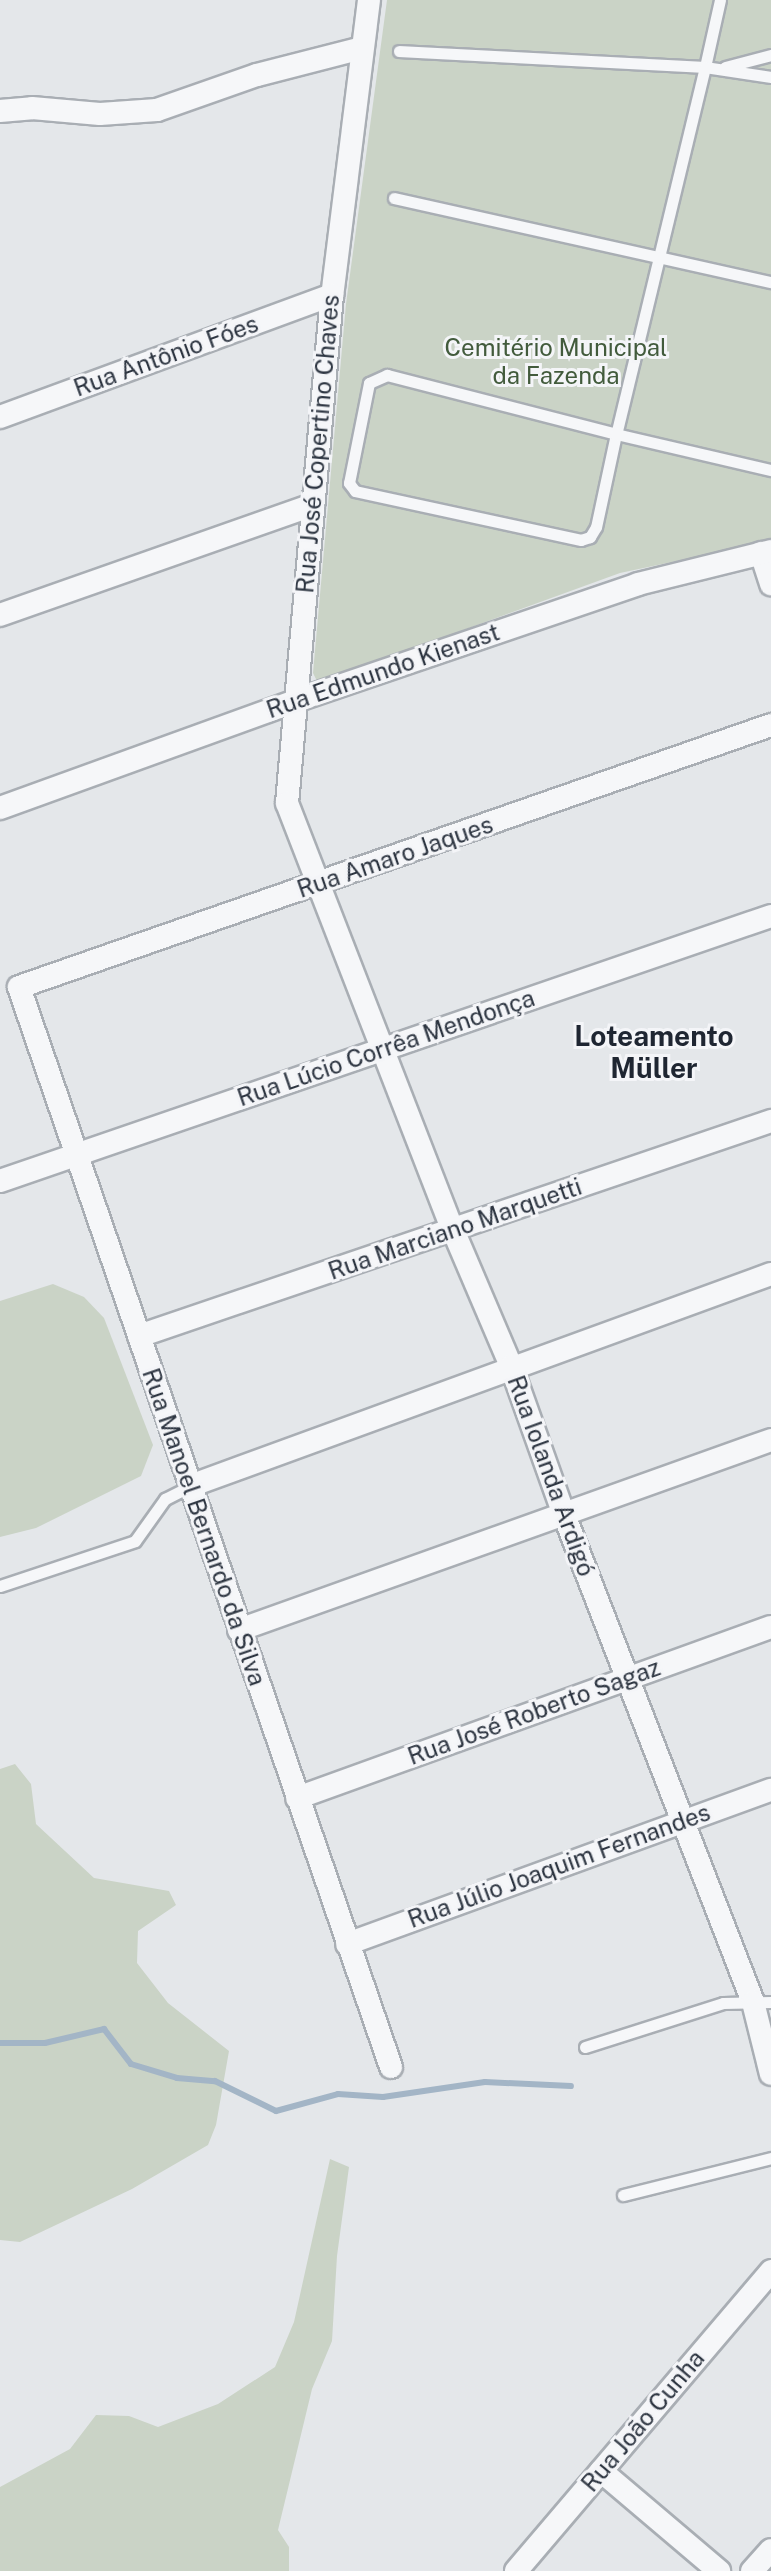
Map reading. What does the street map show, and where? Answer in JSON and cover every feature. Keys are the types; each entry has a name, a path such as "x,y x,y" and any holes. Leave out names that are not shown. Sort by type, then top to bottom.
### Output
{"street":[{"name":"Rua José Copertino Chaves","path":"317,884 287,803 332,295 369,0"},
{"path":"0,111 32,108 134,114 176,104 257,75 362,48"},
{"name":"Rua Antônio Fóes","path":"0,417 332,295"},
{"path":"0,615 313,505"},
{"path":"766,552 771,584"},
{"name":"Rua Edmundo Kienast","path":"0,808 295,701 657,578 766,552"},
{"name":"Rua Amaro Jaques","path":"19,987 771,725"},
{"name":"Rua Iolanda Ardigó","path":"317,884 453,1230 511,1366 563,1512 684,1820 762,2002 771,2074"},
{"name":"Rua Lúcio Corrêa Mendonça","path":"0,1181 771,916"},
{"name":"Rua Manoel Bernardo da Silva","path":"19,987 391,2067"},
{"name":"Rua Marciano Marquetti","path":"139,1336 771,1121"},
{"path":"190,1486 511,1366 771,1274"},
{"path":"239,1630 771,1440"},
{"name":"Rua José Roberto Sagaz","path":"297,1798 771,1627"},
{"name":"Rua Júlio Joaquim Fernandes","path":"347,1944 771,1790"},
{"name":"Rua João Cunha","path":"516,2571 771,2271"},
{"path":"601,2471 719,2571"},
{"path":"752,2571 771,2550"}],"lane":[{"path":"720,0 661,257 616,434 594,533 585,540 355,491 349,483 369,383 387,375 616,434 771,470"},
{"path":"399,51 722,68 771,77"},
{"path":"722,68 771,55"},
{"path":"394,198 771,282"},
{"path":"0,1586 135,1541 165,1499 190,1486"},
{"path":"585,2047 723,2003 762,2002"},
{"path":"623,2195 771,2158"}],"green space":[{"name":"Cemitério Municipal da Fazenda","path":"387,0 771,0 771,541 620,573 318,683 313,673 346,304"},
{"path":"53,1284 84,1297 104,1318 153,1445 141,1476 36,1528 0,1537 0,1301"},
{"path":"15,1764 31,1784 36,1824 94,1878 169,1891 176,1905 138,1931 137,1963 168,2003 229,2051 216,2125 208,2145 132,2189 20,2242 0,2240 0,1769"},
{"path":"330,2159 349,2167 337,2256 332,2341 312,2389 278,2530 289,2547 289,2571 0,2571 0,2487 70,2449 96,2415 129,2416 158,2427 218,2404 275,2367 294,2322"}],"waterway":[{"path":"0,2043 45,2043 104,2029 131,2064 177,2078 215,2081 276,2111 338,2094 383,2097 485,2082 571,2086"}],"district":[{"name":"Loteamento Müller","path":"654,1052"}]}
